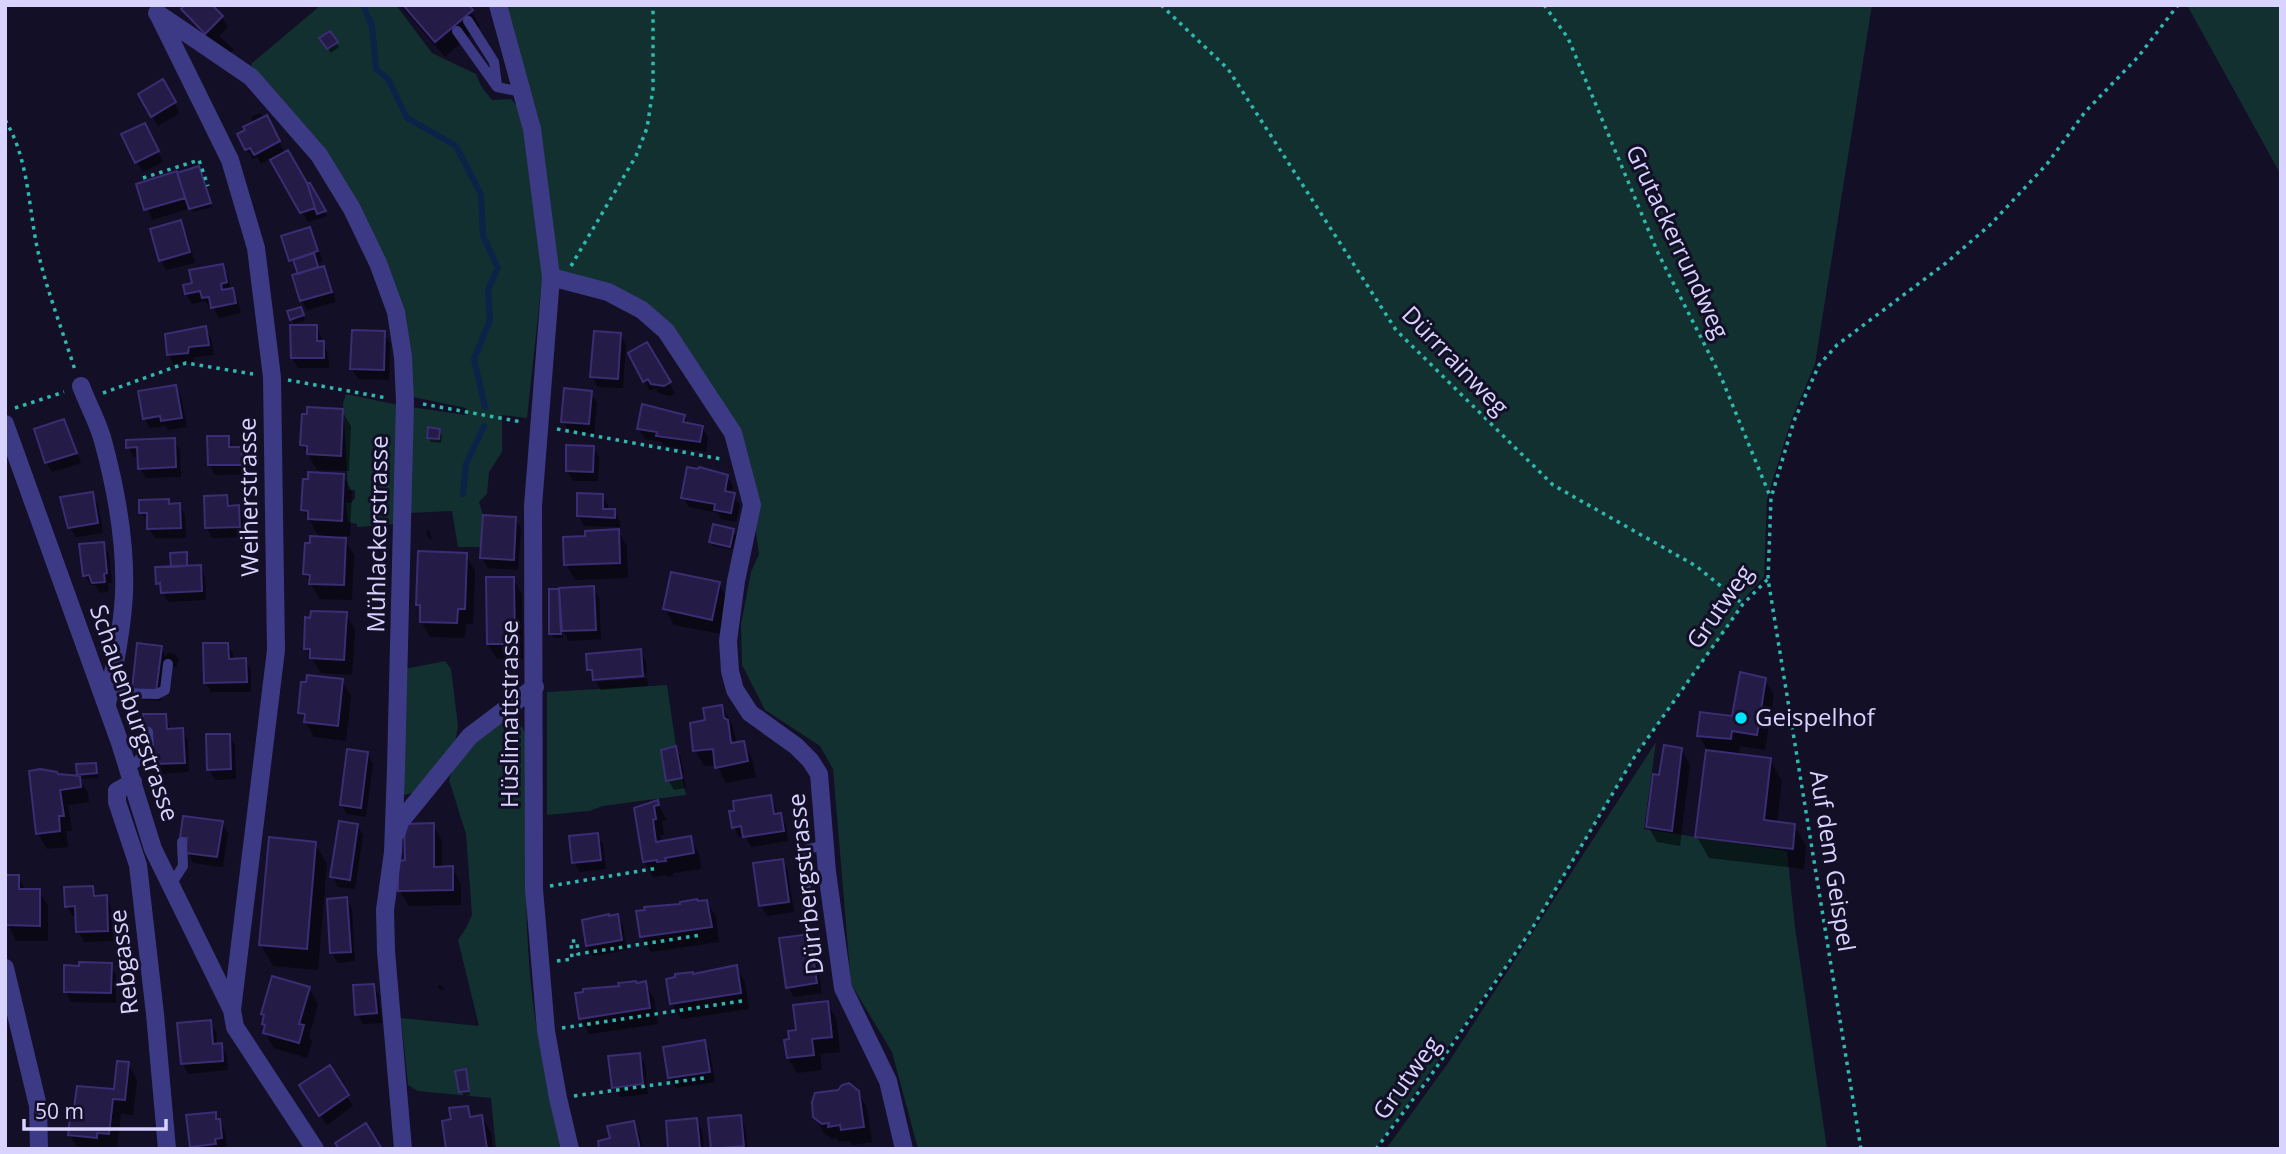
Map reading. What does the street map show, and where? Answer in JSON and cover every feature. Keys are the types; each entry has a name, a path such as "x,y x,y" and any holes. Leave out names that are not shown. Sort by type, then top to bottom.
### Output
{"street":[{"name":"Hüslimattstrasse","path":"497,6 532,129 557,279 539,425 533,506 534,888 547,1031 570,1149"},
{"name":"Weiherstrasse","path":"153,9 230,160 256,248 272,377 276,650 232,1010"},
{"name":"Mühlackerstrasse","path":"153,9 251,77 319,155 352,209 378,263 396,312 403,357 405,401 393,852 385,910 403,1149"},
{"name":"Dürrbergstrasse","path":"557,279 608,292 642,310 666,331 733,433 752,505 728,642 730,671 736,690 750,713 796,746 810,760 818,774 843,988 888,1081 904,1149"},
{"path":"83,393 105,449 116,494 121,540 124,592 118,647 108,699"},
{"name":"Schauenburgstrasse","path":"5,424 108,699 153,849 232,1010 235,1027 315,1149"},
{"path":"393,852 400,822 470,736 535,687"},
{"name":"Rebgasse","path":"130,775 117,791 117,802 138,865 167,1149"},
{"path":"5,968 38,1106 39,1149"}],"lane":[{"path":"468,21 494,62 497,87"},
{"path":"457,31 497,87 522,92"},
{"path":"108,699 157,694 165,690 168,664"},
{"path":"130,775 136,762 149,747 148,732"},
{"path":"170,886 183,866 182,842"},
{"path":"805,886 804,864 808,849 825,845"}],"path":[{"path":"557,279 636,156 647,128 653,89 653,5"},
{"name":"Dürrrainweg","path":"1161,5 1228,69 1396,330 1553,485 1696,566 1744,604"},
{"name":"Grutackerrundweg","path":"1544,5 1568,38 1658,253 1721,377 1771,498"},
{"name":"Grutweg","path":"1376,1149 1429,1078 1530,932 1635,756 1744,604 1768,579 1771,498 1794,421 1819,365 1837,345 1946,263 1990,225 2047,164 2085,112 2138,57 2178,5"},
{"path":"5,120 15,137 24,170 39,255 83,393"},
{"path":"143,178 199,160 208,186"},
{"path":"5,412 83,393 186,362 272,377"},
{"path":"539,425 741,463"},
{"name":"Auf dem Geispel","path":"1768,579 1861,1149"},
{"path":"555,885 658,868"},
{"path":"572,959 571,941 576,941 578,954 701,935"},
{"path":"547,1031 742,1001"},
{"path":"558,1098 704,1078"}],"green space":[{"path":"321,5 396,5 432,53 476,74 492,100 511,99 527,125 544,261 527,418 502,415 502,452 489,472 487,494 479,502 483,515 481,547 458,547 452,511 408,513 411,407 466,415 466,408 413,397 405,321 385,258 351,197 257,76 251,64"},
{"path":"498,5 1872,5 1815,364 1791,421 1767,499 1764,577 1743,600 1733,619 1635,756 1530,932 1375,1149 918,1149 892,1052 851,984 833,769 820,746 765,710 742,665 741,624 751,572 759,554 752,505 733,433 642,310 551,277 532,129"},
{"path":"2187,5 2281,5 2281,175"},
{"path":"346,394 398,405 395,524 357,527 357,524 348,522 346,503 351,503 355,498 355,490 348,490 343,403"},
{"path":"445,661 451,669 458,726 455,743 414,792 405,795 400,790 404,669"},
{"path":"667,685 676,746 661,750 666,780 682,778 686,795 547,815 547,692"},
{"path":"510,720 521,725 526,734 526,902 530,969 538,1039 561,1149 496,1149 491,1098 418,1091 408,1085 401,1018 479,1026 458,940 472,915 466,834 449,780 455,764 469,746 498,722"},
{"path":"1656,742 1644,829 1787,851 1795,927 1827,1149 1386,1149 1448,1063"}],"building":[{"path":"185,5 212,5 223,16 205,34 181,9"},
{"path":"403,5 469,5 473,10 435,42"},
{"path":"330,31 338,42 327,49 319,38"},
{"path":"163,79 176,102 151,117 138,94"},
{"path":"267,115 280,141 254,155 250,148 245,150 237,134 245,130 243,127"},
{"path":"145,123 159,151 135,163 121,134"},
{"path":"288,150 307,183 315,208 300,213 270,160"},
{"path":"199,166 211,203 189,209 177,173"},
{"path":"177,171 185,198 144,210 136,184"},
{"path":"307,183 310,183 326,211 317,214"},
{"path":"181,220 190,252 159,261 150,229"},
{"path":"310,227 318,251 289,261 281,236"},
{"path":"314,253 318,267 298,274 293,260"},
{"path":"223,264 227,282 221,284 222,290 233,288 236,303 211,308 209,297 202,298 200,291 185,294 183,285 192,283 189,270"},
{"path":"324,266 332,292 300,301 292,275"},
{"path":"301,307 304,315 290,320 287,311"},
{"path":"290,325 317,325 317,341 324,341 324,358 291,358"},
{"path":"206,326 209,345 189,347 188,353 167,355 165,334"},
{"path":"352,330 385,331 384,370 350,369"},
{"path":"594,331 621,333 618,379 590,377"},
{"path":"647,342 671,382 664,386 651,384 648,379 643,382 628,353"},
{"path":"176,385 182,418 161,421 160,416 143,419 138,391"},
{"path":"564,388 592,391 589,424 561,422"},
{"path":"642,404 685,415 683,422 703,426 700,442 656,436 657,432 637,429"},
{"path":"307,407 343,409 341,456 307,454 307,446 300,445 302,414 307,414"},
{"path":"64,419 77,453 45,463 34,429"},
{"path":"428,427 440,429 439,439 427,438"},
{"path":"207,436 229,436 229,447 242,447 242,465 208,465"},
{"path":"175,438 176,467 138,469 137,447 126,448 126,440"},
{"path":"566,445 594,446 593,472 566,471"},
{"path":"687,467 699,467 728,475 725,491 735,493 731,513 714,510 715,504 681,498"},
{"path":"308,472 344,474 342,521 308,519 308,511 301,510 303,479 308,479"},
{"path":"93,492 98,523 68,528 60,497"},
{"path":"577,493 603,494 603,509 615,509 615,518 577,516"},
{"path":"227,495 228,506 239,505 240,527 205,528 204,496"},
{"path":"169,499 169,504 180,503 181,528 147,529 147,513 139,513 139,500"},
{"path":"483,515 516,517 514,560 480,558"},
{"path":"713,524 734,529 730,547 709,542"},
{"path":"619,529 620,563 564,565 563,537 585,536 585,531"},
{"path":"310,536 346,538 344,585 309,584 310,575 303,574 305,543 310,543"},
{"path":"104,542 107,573 104,574 105,582 92,583 89,575 83,576 79,544"},
{"path":"418,551 467,553 465,609 458,609 457,623 420,622 420,605 416,605"},
{"path":"187,552 187,566 171,567 170,553"},
{"path":"201,565 202,591 161,593 160,583 156,584 155,567"},
{"path":"671,572 720,582 712,620 663,609"},
{"path":"486,577 514,577 515,644 487,644"},
{"path":"594,586 596,630 562,631 559,588"},
{"path":"549,589 559,589 561,634 549,634"},
{"path":"311,611 347,612 344,660 310,658 310,649 304,649 305,617 310,618"},
{"path":"137,643 162,646 156,692 132,689"},
{"path":"203,643 228,643 229,659 246,658 247,682 204,683"},
{"path":"641,649 643,676 593,680 592,670 587,670 586,654"},
{"path":"1740,672 1766,678 1757,735 1732,731 1731,739 1697,736 1700,712 1732,716"},
{"path":"307,675 343,679 338,726 304,722 305,714 298,713 301,682 306,682"},
{"path":"722,705 724,718 728,720 731,743 744,741 748,761 715,768 713,749 693,751 690,723 705,720 703,708"},
{"path":"143,714 166,714 167,729 183,728 185,763 153,764 151,732 144,732"},
{"path":"206,734 230,734 231,769 207,770"},
{"path":"1664,745 1682,748 1672,831 1646,827 1653,774 1659,775"},
{"path":"676,746 682,778 666,781 661,750"},
{"path":"347,749 368,752 361,808 340,805"},
{"path":"1706,750 1771,758 1764,820 1795,824 1793,849 1695,837"},
{"path":"96,763 97,773 77,775 76,764"},
{"path":"40,769 80,776 81,787 60,790 64,816 59,816 60,831 36,834 29,771"},
{"path":"771,795 774,814 781,813 784,831 743,837 741,826 732,828 729,811 734,811 733,801"},
{"path":"658,800 659,805 654,806 656,819 653,820 656,842 691,836 694,853 665,858 666,861 643,862 634,808"},
{"path":"183,816 223,821 217,857 185,853 187,838 180,838"},
{"path":"339,821 358,824 350,880 330,877"},
{"path":"434,823 434,867 453,866 453,890 398,891 398,861 405,860 404,824"},
{"path":"598,833 601,860 572,863 569,836"},
{"path":"269,837 316,842 307,949 259,945"},
{"path":"783,859 789,902 759,906 753,863"},
{"path":"5,875 19,875 19,889 40,889 40,926 6,925"},
{"path":"93,886 94,896 107,895 108,931 76,932 75,906 65,907 64,887"},
{"path":"810,887 813,907 803,908 801,889"},
{"path":"347,897 351,952 330,953 327,899"},
{"path":"697,899 707,900 712,927 640,937 636,911 645,910 644,907 680,904"},
{"path":"618,914 622,940 586,946 582,920"},
{"path":"810,934 817,983 786,988 779,938"},
{"path":"79,962 112,963 111,993 64,992 64,965 79,966"},
{"path":"737,965 741,993 670,1004 666,979 675,977 675,974 693,974"},
{"path":"272,976 310,987 299,1024 304,1025 299,1043 263,1033 264,1015 261,1014"},
{"path":"646,981 650,1008 579,1019 575,993 583,992 583,989 619,986 618,983"},
{"path":"374,984 377,1013 355,1015 353,985"},
{"path":"828,1001 832,1037 812,1039 814,1055 787,1058 784,1040 789,1039 788,1031 796,1030 793,1005"},
{"path":"211,1020 213,1044 222,1043 223,1061 181,1064 177,1023"},
{"path":"705,1040 710,1072 668,1078 663,1047"},
{"path":"640,1053 643,1084 612,1088 608,1056"},
{"path":"117,1061 129,1062 125,1100 113,1099 109,1134 97,1133 97,1138 68,1135 77,1086 114,1089"},
{"path":"330,1065 349,1095 319,1116 299,1085"},
{"path":"466,1069 469,1091 459,1092 455,1071"},
{"path":"849,1083 859,1091 864,1127 841,1130 840,1125 828,1127 829,1123 822,1124 813,1117 812,1102 815,1093 838,1090"},
{"path":"468,1106 470,1117 482,1115 487,1149 446,1149 442,1121 451,1119 449,1108"},
{"path":"216,1112 216,1119 220,1119 222,1138 215,1139 216,1144 190,1147 186,1115"},
{"path":"741,1115 744,1146 711,1149 708,1118"},
{"path":"697,1118 700,1148 668,1149 666,1121"},
{"path":"634,1121 640,1149 599,1149 598,1141 610,1138 607,1126"},
{"path":"366,1123 382,1149 339,1149 335,1143"}],"waterway":[{"path":"363,5 372,26 376,69 388,79 407,118 456,146 481,194 483,236 498,268 488,289 490,320 474,359 485,407"},
{"path":"463,494 466,464 484,426"}],"place":[{"name":"Geispelhof","path":"1741,718"}]}
